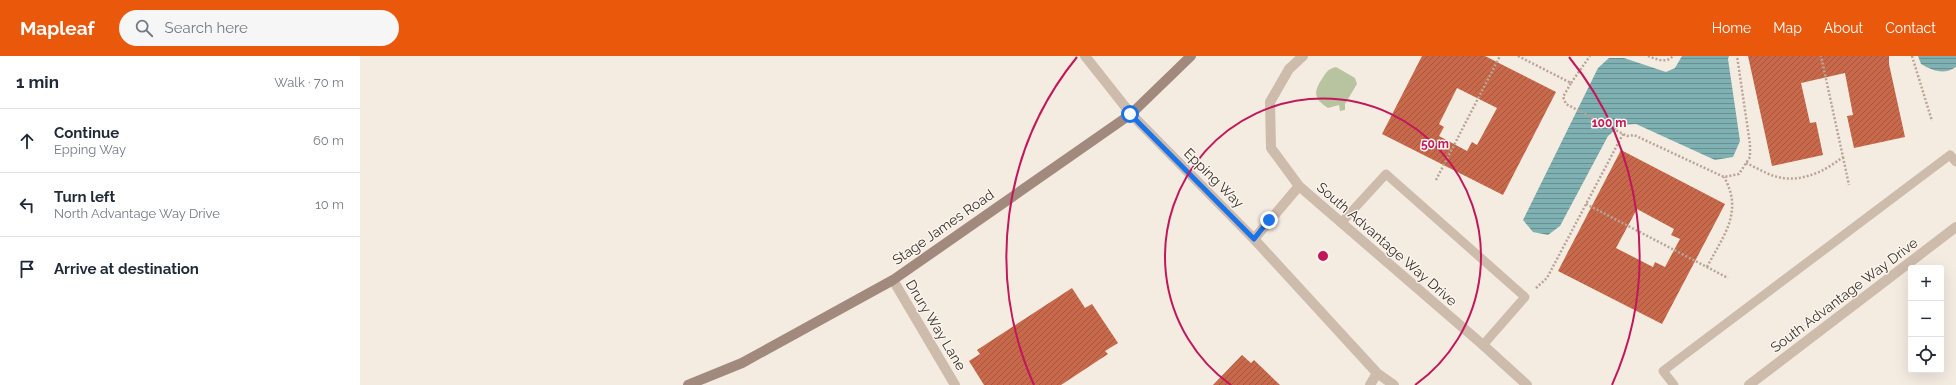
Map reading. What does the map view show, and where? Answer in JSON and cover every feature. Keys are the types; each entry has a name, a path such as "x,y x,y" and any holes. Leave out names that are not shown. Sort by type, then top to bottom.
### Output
{"main road":[{"name":"Stage James Road","path":"688,385 742,363 892,280 1130,114 1191,56"}],"street":[{"name":"Epping Way","path":"1085,56 1130,114 1254,239 1377,373 1394,385"},
{"name":"South Advantage Way Drive","path":"1303,56 1289,69 1270,102 1271,148 1299,186 1483,345 1527,385"},
{"path":"1254,239 1299,186"},
{"name":"South Advantage Way Drive","path":"1749,385 1956,227"},
{"name":"Drury Way Lane","path":"892,280 955,385"},
{"path":"1370,385 1377,373"}],"lane":[{"path":"1674,385 1663,370 1950,155 1956,162"},
{"path":"1341,223 1386,174 1525,297 1483,345"}],"path":[{"path":"1436,180 1500,56"},
{"path":"1518,56 1571,83"},
{"path":"1590,56 1563,97 1566,104 1627,136 1634,135 1724,178 1731,189 1734,207 1730,224 1707,267"},
{"path":"1648,56 1660,61 1670,59 1673,56"},
{"path":"1724,178 1739,174 1750,158 1750,144 1737,56"},
{"path":"1821,56 1849,184"},
{"path":"1912,56 1932,121"},
{"path":"1525,297 1547,278 1623,134"},
{"path":"1746,163 1775,176 1792,179 1812,175 1829,169 1843,158"},
{"path":"1586,204 1728,278"}],"green space":[{"path":"1336,67 1355,78 1357,84 1345,104 1345,110 1340,111 1339,105 1328,108 1323,105 1316,95 1317,88 1325,74 1329,70"}],"water":[{"path":"1682,56 1729,56 1728,59 1740,141 1733,157 1715,160 1636,124 1621,125 1608,136 1560,226 1548,235 1533,232 1523,220 1598,68 1609,58 1624,58 1666,72 1675,68"},
{"path":"1918,56 1956,56 1956,67 1947,71 1930,69 1921,64"}],"building":[{"path":"1422,56 1485,56 1556,92 1503,195 1382,134","holes":["1457,88 1497,108 1477,145 1472,142 1467,151 1439,136 1444,127 1439,124"]},
{"path":"1748,56 1889,56 1889,64 1905,137 1854,148 1847,116 1853,115 1845,73 1801,83 1810,123 1816,122 1823,155 1772,166"},
{"path":"1621,150 1725,204 1662,324 1558,271","holes":["1637,209 1674,229 1671,235 1680,239 1665,267 1655,262 1653,267 1616,248"]},
{"path":"1072,288 1085,308 1092,304 1118,343 1105,351 1108,354 1061,385 984,385 969,361 980,354 977,350"},
{"path":"1242,355 1251,363 1254,360 1280,385 1213,385"}],"route":[{"path":"1130,114 1254,239 1269,220"}]}
